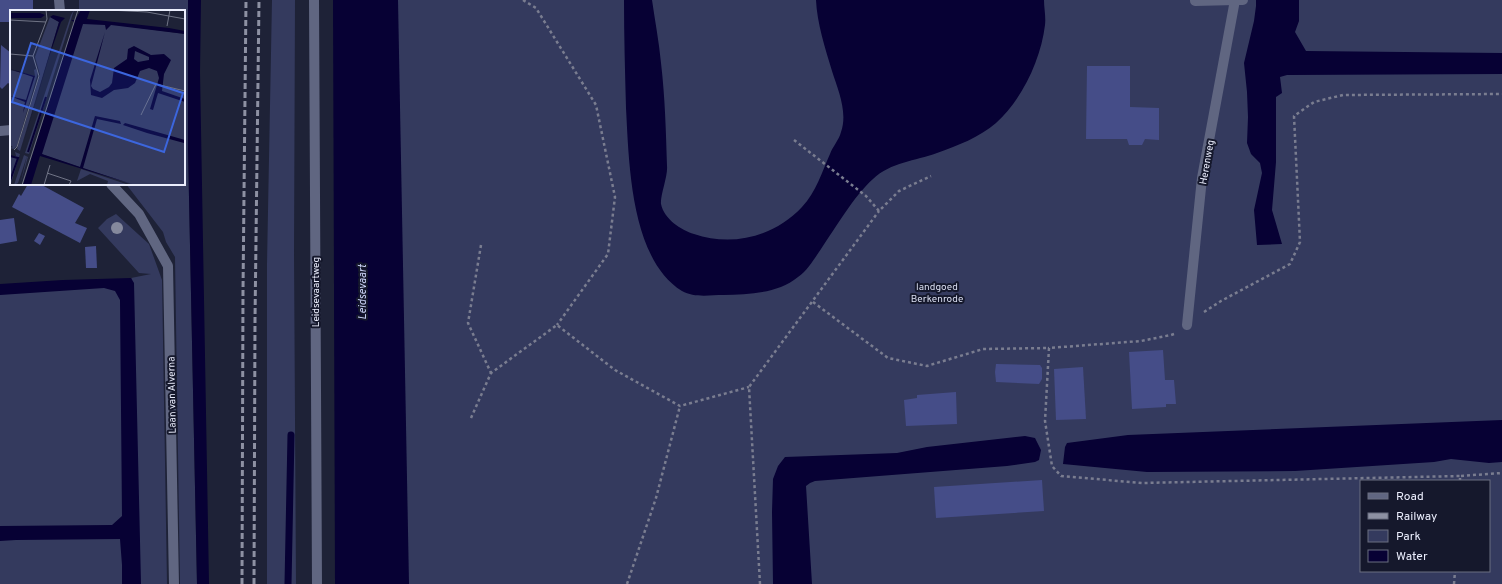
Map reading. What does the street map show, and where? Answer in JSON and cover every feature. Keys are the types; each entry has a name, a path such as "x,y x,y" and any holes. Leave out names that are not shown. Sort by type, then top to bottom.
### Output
{"street":[{"path":"59,0 60,10"},
{"name":"Leidsevaartweg","path":"314,0 317,584"},
{"name":"Herenweg","path":"1187,325 1202,178 1236,0"},
{"path":"1195,2 1243,0"},
{"path":"0,131 10,130"},
{"name":"Laan van Alverna","path":"112,185 139,214 168,266 174,584"}],"path":[{"path":"471,418 491,373 557,325 608,254 616,197 596,105 536,8 523,0"},
{"path":"813,302 888,358 927,366 983,349 1049,348 1141,341 1172,336 1221,300 1290,264 1300,242 1294,116 1314,102 1343,95 1502,94"},
{"path":"794,140 866,196 879,212"},
{"path":"557,325 615,370 680,406 749,387 879,212 899,191 931,176"},
{"path":"482,244 468,323 491,373"},
{"path":"1049,348 1045,421 1052,466 1060,476 1142,483 1460,476 1502,473"},
{"path":"749,387 760,584"},
{"path":"627,584 656,498 680,406"},
{"path":"1454,584 1455,572"}],"green space":[{"path":"79,0 188,0 188,148 197,584 180,584 175,257 166,242 163,232 127,185 185,185 185,10 79,10"},
{"path":"272,0 295,0 294,253 296,584 267,584 267,264"},
{"name":"landgoed Berkenrode","path":"376,0 1502,0 1502,584 398,584"},
{"path":"116,214 149,244 162,280 167,584 0,584 0,294 132,279 131,278 151,274 139,273 98,228 107,219"}],"water":[{"path":"188,0 201,0 200,72 209,584 197,584 188,148"},
{"name":"Leidsevaart","path":"333,0 398,0 409,584 335,584"},
{"path":"624,0 652,0 660,55 665,114 667,170 661,200 663,209 669,219 684,230 708,238 723,239 752,237 779,226 791,217 802,207 811,195 840,135 843,124 843,109 822,36 816,0 1044,0 1045,22 1043,38 1035,65 1029,78 1014,103 990,128 976,137 960,144 929,156 895,165 880,173 866,186 852,203 808,268 790,283 762,292 702,296 692,295 682,291 665,276 652,256 642,233 631,181 626,108"},
{"path":"1256,0 1299,0 1299,21 1295,32 1306,51 1502,53 1502,74 1287,75 1280,77 1282,93 1276,97 1276,162 1272,210 1282,244 1257,245 1254,210 1262,173 1260,163 1251,154 1247,143 1248,117 1244,63 1254,21"},
{"path":"131,278 134,283 141,584 122,584 120,539 0,541 0,526 112,525 122,516 120,300 115,291 104,288 0,295 0,284"},
{"path":"1502,420 1502,462 1489,463 1451,459 1434,462 1295,471 1147,472 1063,464 1065,447 1067,443 1128,435"},
{"path":"1025,436 1035,438 1041,450 1039,460 1035,462 1007,466 815,481 810,483 806,486 812,584 773,584 773,479 778,466 785,457 897,453 927,447"}],"building":[{"path":"0,0 33,0 33,10 10,10 10,22 0,22"},
{"path":"1,45 10,52 10,84 8,83 2,89 0,87"},
{"path":"1087,66 1130,66 1130,107 1159,108 1159,140 1145,139 1142,145 1129,145 1127,139 1086,139"},
{"path":"27,185 42,185 84,208 75,223 87,228 80,243 12,207 19,194 21,196"},
{"path":"14,218 17,241 0,244 0,220"},
{"path":"39,233 45,236 40,245 34,241"},
{"path":"96,246 97,268 86,268 85,247"},
{"path":"1163,350 1165,380 1174,380 1176,404 1166,404 1166,407 1132,409 1129,352"},
{"path":"996,364 1040,365 1042,368 1042,379 1039,384 996,382"},
{"path":"1083,367 1086,419 1056,420 1054,369"},
{"path":"956,392 957,424 906,426 904,400 917,398 917,395"},
{"path":"1042,480 1044,511 936,518 934,487"}],"waterway":[{"path":"288,584 291,435"}],"railway":[{"path":"242,584 246,0"},
{"path":"254,584 255,320 259,0"}]}
